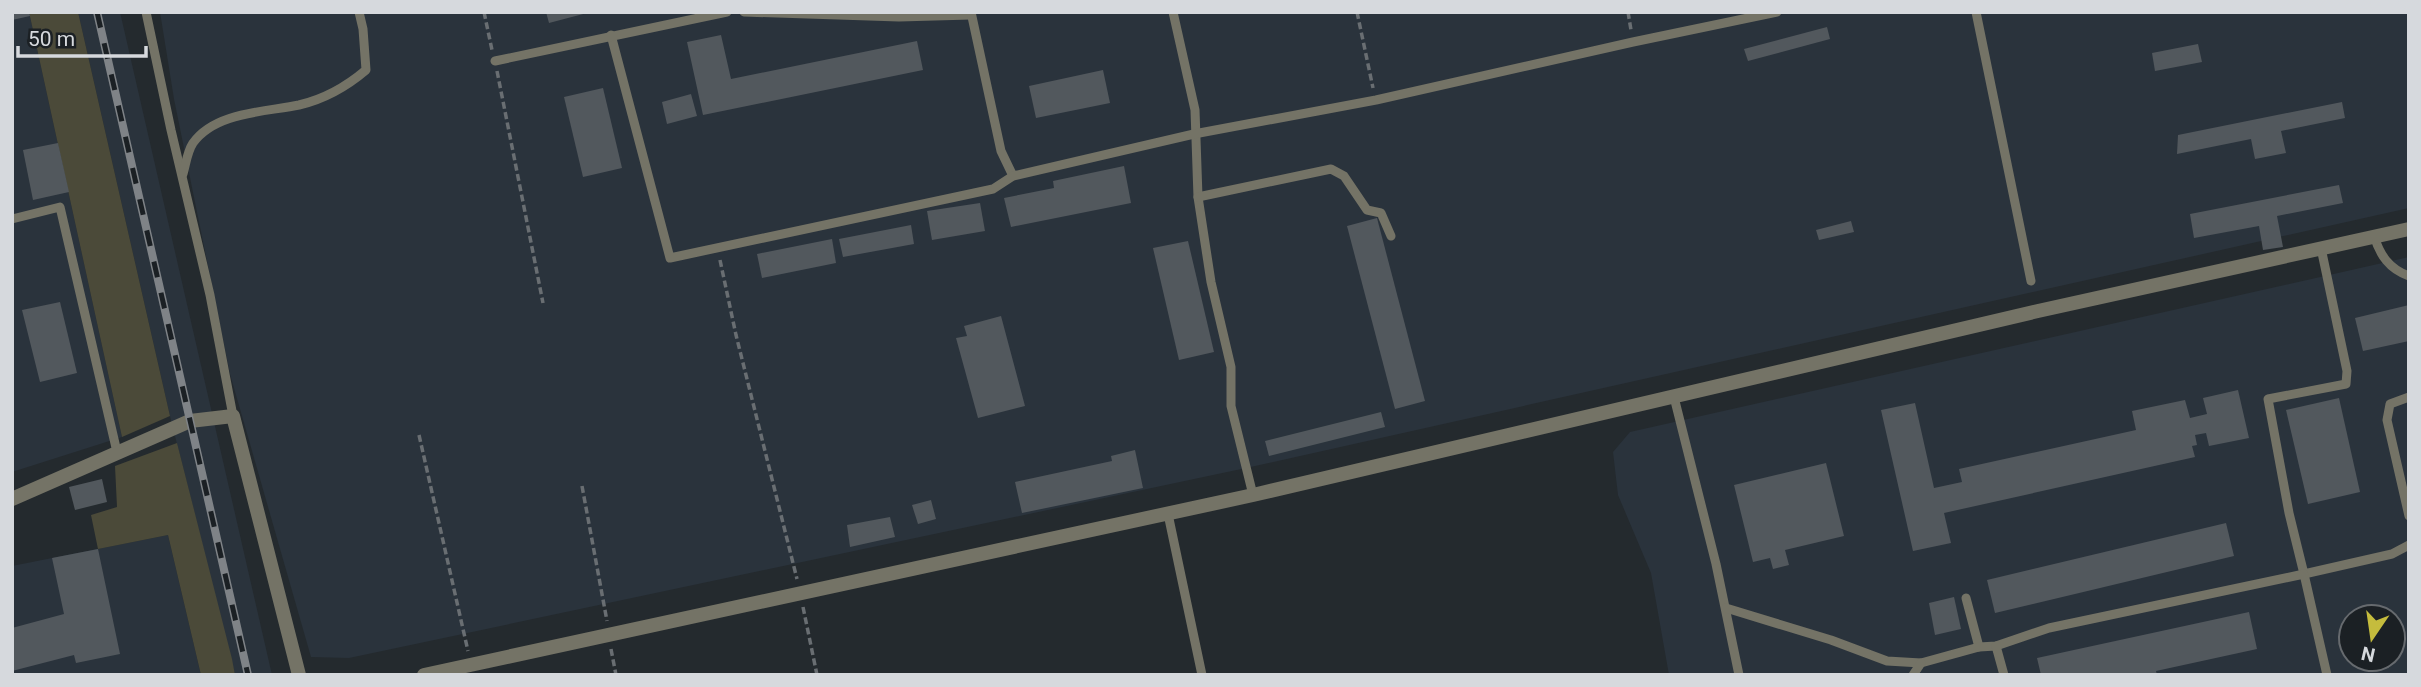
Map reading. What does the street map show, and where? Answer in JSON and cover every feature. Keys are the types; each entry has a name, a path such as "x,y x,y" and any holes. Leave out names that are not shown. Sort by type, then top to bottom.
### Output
{"street":[{"path":"425,675 1253,495 2038,311 2409,229"},
{"path":"12,499 190,421 233,416 299,675"}],"lane":[{"path":"146,12 210,295 233,416"},
{"path":"182,179 192,144 202,133 225,120 264,110 300,105 335,93 366,71 359,12"},
{"path":"495,61 727,12"},
{"path":"744,12 899,17 971,13 1001,150 1013,176"},
{"path":"1173,12 1195,110 1198,197 1211,282 1231,367 1231,406 1253,495"},
{"path":"611,35 670,258 993,189 1013,176 1195,134 1376,100 1777,12"},
{"path":"1976,12 2031,281"},
{"path":"1198,197 1331,169 1344,176 1367,210 1381,213 1391,236"},
{"path":"12,219 60,207 117,452"},
{"path":"2374,236 2381,256 2409,276"},
{"path":"2321,248 2347,371 2346,384 2268,400 2289,513 2327,675"},
{"path":"1674,397 1726,608 1739,675"},
{"path":"2409,397 2390,404 2387,420 2409,516"},
{"path":"1168,514 1202,675"},
{"path":"1726,608 1887,661 1921,663 1979,647 1996,646 2049,628 2392,554 2409,545"},
{"path":"1966,598 1979,647"},
{"path":"1996,646 2004,675"},
{"path":"1913,675 1921,663"}],"path":[{"path":"484,12 543,303"},
{"path":"1357,12 1376,100"},
{"path":"1628,12 1633,42"},
{"path":"718,248 736,335 792,552 817,675"},
{"path":"419,435 463,668"},
{"path":"582,486 616,675"}],"shaded area":[{"path":"12,12 29,12 122,437 12,472"},
{"path":"29,12 78,12 170,416 122,437"},
{"path":"78,12 120,12 272,675 235,675 170,416"},
{"path":"160,12 2409,12 2409,208 1246,468 349,658 311,657 230,374 174,99"},
{"path":"2409,257 2409,675 1669,675 1651,573 1618,495 1613,452 1630,432"},
{"path":"177,443 235,675 201,675 168,535 98,549 91,515 117,507 115,466"},
{"path":"168,535 201,675 12,675 12,566"}],"building":[{"path":"12,12 29,12 30,16 12,20"},
{"path":"546,12 586,12 587,13 549,23"},
{"path":"1827,27 1830,39 1748,61 1744,49"},
{"path":"721,35 731,79 917,41 923,70 703,115 687,42"},
{"path":"2198,44 2202,62 2155,71 2152,53"},
{"path":"1103,70 1110,103 1036,118 1029,86"},
{"path":"603,88 622,168 583,177 564,97"},
{"path":"691,94 697,116 667,124 662,102"},
{"path":"2342,102 2345,118 2281,131 2286,153 2255,159 2251,139 2177,154 2178,135"},
{"path":"58,143 69,192 33,200 23,150"},
{"path":"1124,166 1131,203 1011,227 1004,198 1054,188 1053,181"},
{"path":"2339,185 2343,203 2277,216 2283,247 2263,250 2259,226 2194,238 2190,214"},
{"path":"980,203 985,231 932,240 927,211"},
{"path":"1377,218 1425,401 1395,409 1347,226"},
{"path":"1851,221 1854,232 1819,240 1816,230"},
{"path":"911,225 914,244 843,257 839,239"},
{"path":"832,239 836,263 762,278 757,254"},
{"path":"1188,241 1214,352 1179,360 1153,248"},
{"path":"60,302 77,373 40,382 22,310"},
{"path":"2409,305 2409,341 2363,351 2355,318"},
{"path":"1001,316 1025,406 978,418 956,338 967,336 964,326"},
{"path":"2238,390 2249,438 2209,446 2206,433 2195,435 2197,445 2192,446 2195,457 1944,513 1951,543 1913,551 1881,410 1915,403 1934,488 1962,482 1959,469 2136,430 2132,411 2185,400 2190,418 2207,414 2203,398"},
{"path":"2339,398 2360,492 2308,504 2286,410"},
{"path":"1381,412 1385,427 1269,456 1265,441"},
{"path":"1135,450 1143,488 1022,513 1015,482 1112,461 1111,456"},
{"path":"1826,463 1844,536 1785,550 1789,565 1773,569 1770,558 1753,562 1734,485"},
{"path":"102,479 107,502 75,510 69,487"},
{"path":"931,500 936,519 918,524 912,505"},
{"path":"890,517 895,537 850,547 847,525"},
{"path":"2226,523 2234,556 1995,613 1987,580"},
{"path":"98,549 120,654 76,663 74,655 12,671 12,628 64,614 52,558"},
{"path":"1954,597 1961,629 1935,635 1929,603"},
{"path":"2249,612 2257,649 2156,671 2157,675 2041,675 2037,658"}],"railway":[{"path":"97,12 248,675"}]}
